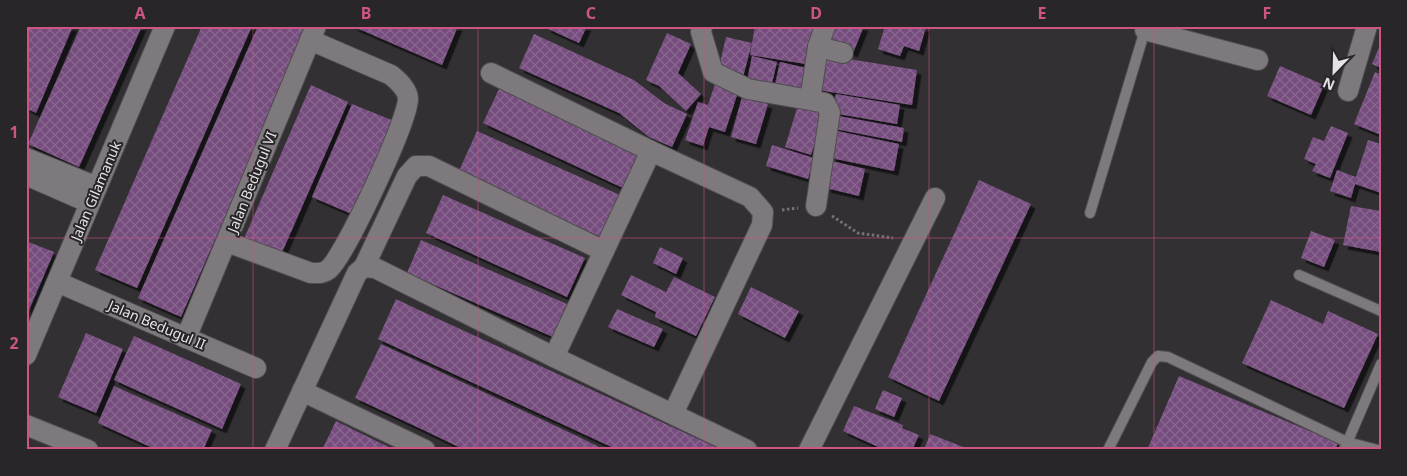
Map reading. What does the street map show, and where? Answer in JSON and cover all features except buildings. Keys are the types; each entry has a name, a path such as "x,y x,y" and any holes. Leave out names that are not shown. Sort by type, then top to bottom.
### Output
{"street":[{"name":"Jalan Gilamanuk","path":"26,355 165,26"},
{"path":"702,26 700,32 713,72 748,89 825,103 830,112 816,206"},
{"path":"810,100 818,46 825,26"},
{"path":"1348,91 1367,26"},
{"path":"1145,28 1258,60"},
{"path":"227,242 311,273 322,273 330,268 350,235 373,189 405,114 408,97 400,83 391,74 313,33"},
{"name":"Jalan Bedugul VI","path":"186,338 313,33"},
{"path":"818,46 843,53"},
{"path":"491,73 750,197 763,212 762,225 673,414"},
{"path":"554,357 651,151"},
{"path":"26,158 94,195"},
{"path":"276,450 357,273 364,267 407,176 416,166 429,166 604,252"},
{"path":"26,175 94,195"},
{"path":"809,450 935,198"},
{"path":"364,267 375,268 747,450"},
{"name":"Jalan Bedugul II","path":"57,282 256,368"},
{"path":"302,391 425,450"},
{"path":"26,425 88,450"}],"lane":[{"path":"1090,213 1145,28"},
{"path":"1299,275 1381,310"},
{"path":"1108,450 1152,362 1158,356 1168,357 1345,446 1378,450"},
{"path":"1345,446 1381,364"}],"path":[{"path":"763,212 816,206 858,233 913,242"}]}
